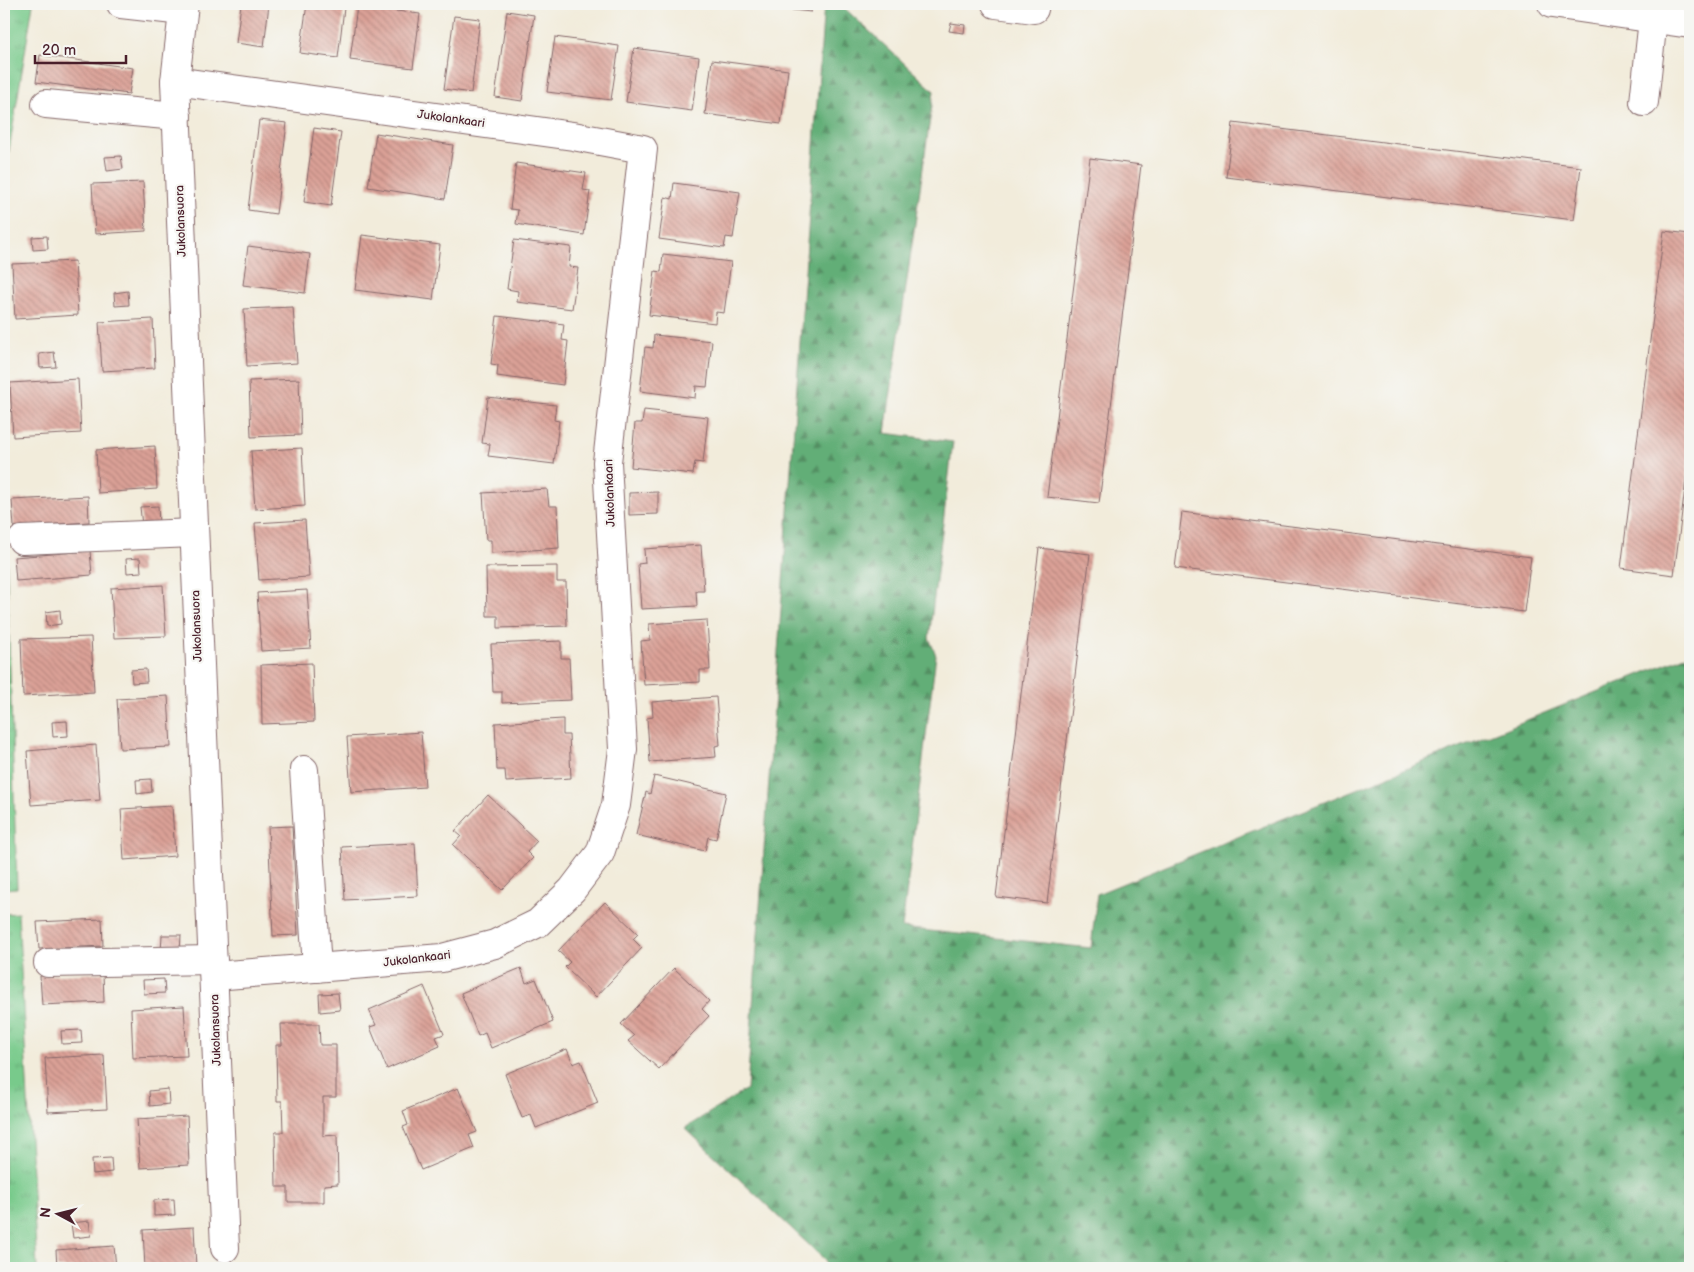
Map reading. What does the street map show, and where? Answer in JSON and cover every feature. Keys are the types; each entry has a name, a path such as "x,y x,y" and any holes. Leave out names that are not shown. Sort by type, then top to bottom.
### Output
{"street":[{"path":"121,4 183,8"},
{"path":"996,4 1034,6"},
{"path":"1552,4 1690,24"},
{"name":"Jukolansuora","path":"183,8 175,81 208,898 214,968 225,1248"},
{"path":"1644,102 1653,19"},
{"name":"Jukolankaari","path":"48,963 214,968 317,968 442,958 495,944 538,923 572,890 600,853 616,806 623,749 607,462 643,149 573,136 175,81"},
{"path":"46,104 177,116"},
{"path":"22,540 194,533"},
{"path":"304,770 317,968"}],"green space":[{"path":"4,4 33,4 4,181"},
{"path":"824,4 840,4 934,91 885,433 953,442 929,638 936,655 902,928 1091,948 1097,894 1690,654 1690,1268 827,1268 825,1260 685,1128 747,1089"},
{"path":"4,482 17,888 4,889"},
{"path":"18,913 37,1268 4,1268 4,914"}],"building":[{"path":"241,4 269,4 264,47 236,43"},
{"path":"307,4 344,8 338,58 300,53"},
{"path":"756,4 812,4 811,12 755,6"},
{"path":"357,6 420,14 413,68 350,60"},
{"path":"507,11 534,15 522,101 495,97"},
{"path":"454,16 480,19 471,93 444,89"},
{"path":"951,23 965,25 964,33 949,31"},
{"path":"555,37 619,46 611,100 547,92"},
{"path":"634,48 699,57 692,111 626,102"},
{"path":"40,55 133,68 129,94 36,82"},
{"path":"712,60 788,70 781,124 705,114"},
{"path":"259,120 287,123 276,214 248,210"},
{"path":"1233,123 1581,167 1574,220 1226,177"},
{"path":"314,128 341,132 331,206 304,202"},
{"path":"376,133 453,145 445,199 368,187"},
{"path":"121,156 123,169 107,171 105,157"},
{"path":"1090,158 1141,165 1099,503 1047,497"},
{"path":"516,163 586,173 583,190 590,191 584,235 516,224 518,210 510,209"},
{"path":"143,182 146,231 95,234 92,184"},
{"path":"674,183 740,192 733,238 726,237 724,248 659,239 665,197 672,199"},
{"path":"1664,231 1690,234 1690,448 1674,575 1621,568"},
{"path":"362,235 440,245 433,300 355,290"},
{"path":"47,236 48,249 33,250 32,237"},
{"path":"514,240 571,247 569,267 578,268 572,309 517,302 518,291 507,289"},
{"path":"248,246 310,254 305,293 243,285"},
{"path":"663,254 731,262 724,313 716,312 715,323 649,315 655,271 661,272"},
{"path":"75,261 78,315 15,319 12,264"},
{"path":"128,291 129,305 115,306 114,293"},
{"path":"293,307 297,363 247,366 244,309"},
{"path":"497,316 564,324 562,340 568,341 563,385 497,376 498,365 491,364"},
{"path":"153,319 155,368 102,371 99,322"},
{"path":"654,335 712,341 707,387 696,386 695,398 640,391 645,347 653,348"},
{"path":"54,352 56,367 40,368 39,354"},
{"path":"78,379 81,433 13,437 10,383"},
{"path":"299,379 301,435 251,437 249,381"},
{"path":"488,397 556,405 554,420 559,421 554,464 488,456 490,444 482,443"},
{"path":"644,410 708,417 703,463 695,462 693,474 631,467 635,423 642,423"},
{"path":"155,446 157,489 98,493 96,450"},
{"path":"302,448 305,506 255,509 251,451"},
{"path":"547,489 549,506 557,506 559,548 491,553 491,540 486,540 483,493"},
{"path":"658,492 658,514 629,515 629,493"},
{"path":"88,496 89,522 14,527 12,500"},
{"path":"158,506 159,524 142,526 140,507"},
{"path":"1182,512 1531,557 1524,612 1175,568"},
{"path":"305,520 309,577 259,580 255,523"},
{"path":"701,545 704,591 696,591 697,606 641,609 638,564 645,563 644,549"},
{"path":"1039,548 1090,554 1047,903 996,897"},
{"path":"90,551 92,575 16,581 14,557"},
{"path":"140,558 141,572 127,573 126,559"},
{"path":"557,566 557,582 566,582 567,626 498,628 498,616 487,616 486,567"},
{"path":"163,585 166,636 114,638 111,588"},
{"path":"307,590 311,648 261,651 257,593"},
{"path":"60,610 61,624 47,626 46,612"},
{"path":"707,620 710,670 700,670 700,682 644,685 641,641 650,640 649,624"},
{"path":"91,637 94,692 23,696 21,639"},
{"path":"561,641 561,658 569,658 571,700 502,703 502,692 493,692 491,644"},
{"path":"312,663 314,722 262,724 261,665"},
{"path":"146,669 147,682 132,683 131,670"},
{"path":"168,696 171,747 120,749 117,699"},
{"path":"716,697 720,745 715,746 716,757 650,762 647,718 653,717 652,702"},
{"path":"563,719 563,735 569,735 571,778 506,782 505,770 497,770 495,723"},
{"path":"67,721 68,736 53,737 52,722"},
{"path":"421,732 425,787 351,792 347,737"},
{"path":"96,745 100,800 31,805 27,751"},
{"path":"654,776 726,793 716,839 708,837 705,851 636,835 646,792 650,794"},
{"path":"151,779 152,792 137,794 136,780"},
{"path":"488,795 537,841 527,852 533,858 502,890 453,845 461,836 455,831"},
{"path":"172,806 175,856 124,860 121,809"},
{"path":"292,826 298,935 273,936 268,827"},
{"path":"415,843 418,896 345,900 342,847"},
{"path":"605,902 638,934 633,939 642,948 596,997 565,967 570,962 558,951"},
{"path":"102,919 103,946 39,949 37,922"},
{"path":"162,935 181,935 180,952 161,952"},
{"path":"521,968 526,983 536,979 553,1022 491,1048 485,1033 478,1036 461,993"},
{"path":"674,968 709,1001 702,1009 709,1016 659,1069 628,1041 634,1036 621,1024"},
{"path":"103,973 104,1002 42,1005 40,976"},
{"path":"164,979 165,993 144,994 143,980"},
{"path":"424,986 444,1034 436,1037 440,1046 387,1069 370,1027 376,1025 369,1010"},
{"path":"338,993 340,1010 320,1012 319,994"},
{"path":"184,1006 187,1056 133,1058 131,1009"},
{"path":"281,1024 319,1024 320,1045 336,1045 336,1097 323,1097 323,1136 337,1135 338,1184 324,1185 324,1202 288,1202 288,1187 276,1187 275,1132 283,1132 282,1101 277,1101 276,1045 282,1045"},
{"path":"81,1030 82,1043 62,1044 61,1031"},
{"path":"567,1049 573,1064 581,1061 598,1103 536,1128 531,1115 522,1118 505,1074"},
{"path":"104,1055 107,1109 48,1112 45,1058"},
{"path":"458,1088 477,1132 469,1135 474,1148 421,1170 403,1127 408,1125 403,1111"},
{"path":"168,1089 169,1104 150,1106 149,1091"},
{"path":"187,1116 189,1165 140,1168 137,1119"},
{"path":"111,1158 112,1172 93,1174 92,1159"},
{"path":"174,1199 175,1215 154,1216 154,1200"},
{"path":"89,1221 91,1236 73,1238 71,1223"},
{"path":"194,1227 196,1268 145,1268 143,1230"},
{"path":"114,1246 116,1268 57,1268 56,1250"}]}
